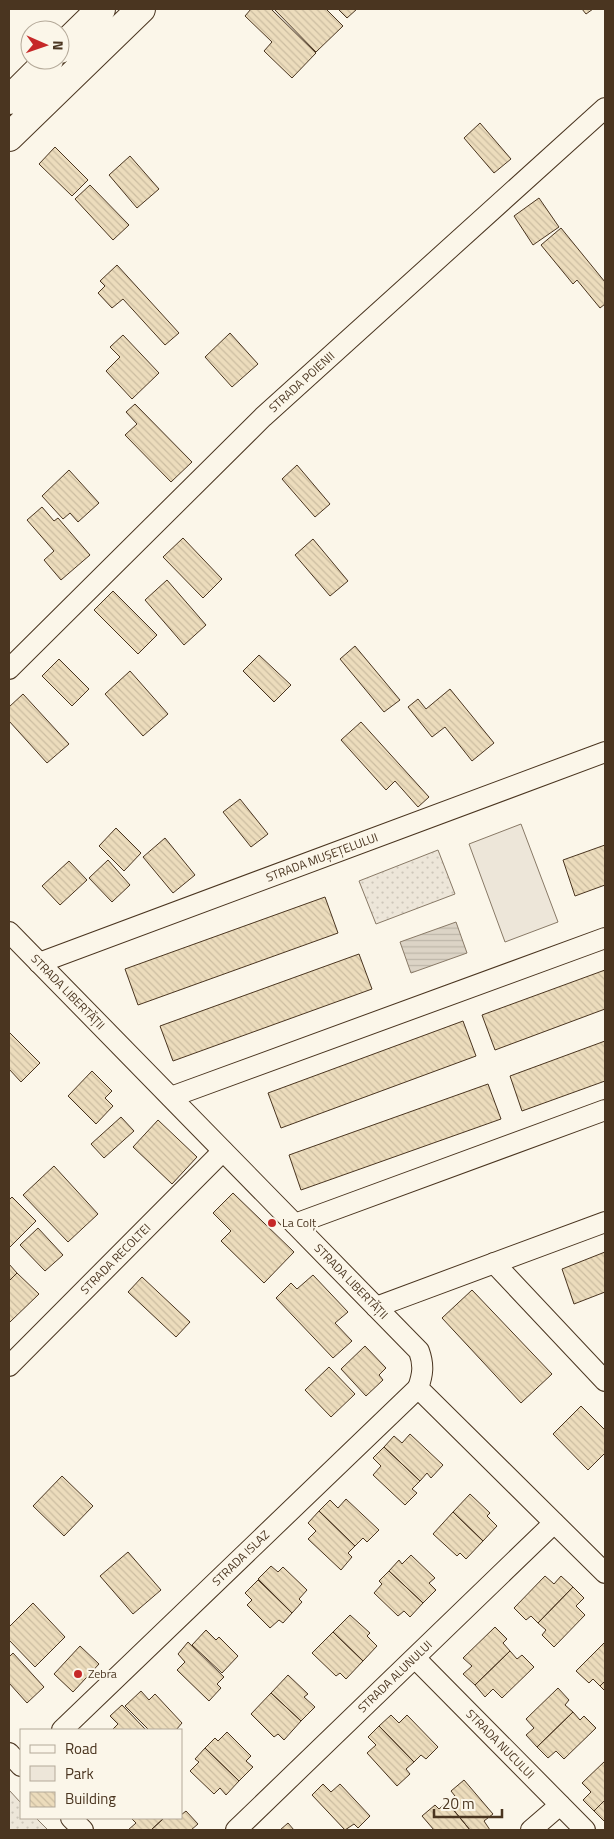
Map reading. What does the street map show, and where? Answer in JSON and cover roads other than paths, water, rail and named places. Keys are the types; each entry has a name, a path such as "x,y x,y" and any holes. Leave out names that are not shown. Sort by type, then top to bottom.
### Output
{"main road":[{"path":"70,39 101,9"},
{"path":"9,137 141,9"},
{"path":"9,100 39,70"}],"street":[{"name":"STRADA POIENII","path":"9,669 263,417 605,108"},
{"name":"STRADA MUȘEȚELULUI","path":"39,963 605,752"},
{"path":"171,1098 605,938"},
{"name":"STRADA LIBERTĂȚII","path":"12,941 39,963 419,1351 423,1361 423,1376 418,1388"},
{"path":"295,1224 605,1110"},
{"name":"STRADA RECOLTEI","path":"9,1366 223,1151"},
{"path":"376,1307 605,1222"},
{"path":"494,1263 605,1381"},
{"path":"418,1388 605,1573"},
{"name":"STRADA ISLAZ","path":"63,1729 418,1388"},
{"name":"STRADA ALUNULUI","path":"236,1830 554,1523"},
{"name":"STRADA NUCULUI","path":"415,1658 585,1830"},
{"path":"9,1753 20,1765"},
{"path":"531,1830 560,1805"},
{"path":"72,1819 83,1830"}],"place":[{"name":"La Colț","path":"272,1223"},
{"name":"Zebra","path":"78,1674"}]}
